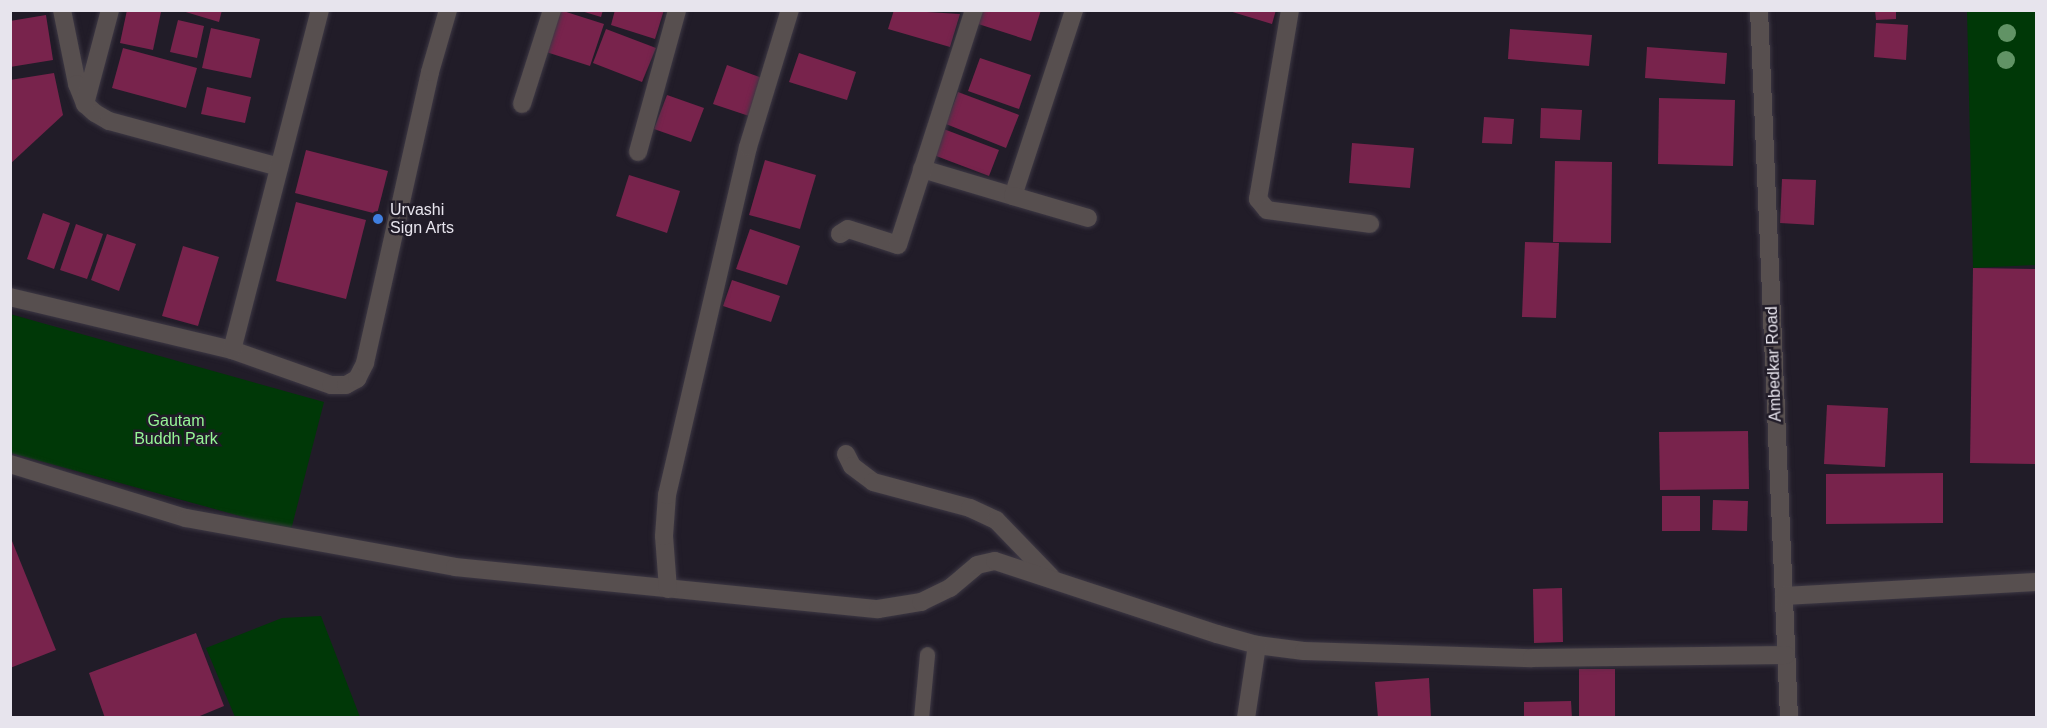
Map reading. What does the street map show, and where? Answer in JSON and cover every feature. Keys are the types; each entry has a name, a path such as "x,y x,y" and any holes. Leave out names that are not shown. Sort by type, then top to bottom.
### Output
{"street":[{"path":"62,10 85,104 109,121 279,167"},
{"path":"85,104 110,10"},
{"path":"232,350 320,10"},
{"path":"10,297 232,350 331,386 346,385 357,378 365,363 430,72 448,10"},
{"path":"522,104 552,10"},
{"path":"638,152 677,10"},
{"path":"668,589 664,536 667,495 748,147 790,10"},
{"path":"840,234 848,229 898,245 974,10"},
{"path":"1013,196 1074,10"},
{"path":"1290,10 1258,199 1268,210 1370,224"},
{"name":"Ambedkar Road","path":"1759,10 1789,717"},
{"path":"922,169 1088,218"},
{"path":"846,454 852,466 873,482 970,508 996,520 1052,578"},
{"path":"10,464 186,518 455,567 878,609 921,602 950,588 977,565 995,561 1257,645 1360,654 1532,658 1786,655"},
{"path":"1784,596 2037,582"},
{"path":"1246,717 1257,645"}],"lane":[{"path":"921,717 927,654"}],"green space":[{"path":"1967,11 2036,11 2036,265 1973,268"},
{"name":"Gautam Buddh Park","path":"10,314 324,402 291,530 11,453"},
{"path":"321,616 360,717 235,717 206,648 282,618"}],"building":[{"path":"127,10 161,12 153,50 120,43"},
{"path":"179,10 222,10 219,22"},
{"path":"560,10 604,24 590,66 543,51"},
{"path":"578,10 603,10 601,17"},
{"path":"615,10 664,10 655,39 611,25"},
{"path":"894,10 960,14 950,47 888,29"},
{"path":"976,10 1041,10 1031,41 972,22"},
{"path":"1226,10 1276,10 1272,24"},
{"path":"1875,10 1896,10 1896,19 1876,20"},
{"path":"46,15 53,60 10,67 10,21"},
{"path":"178,20 204,26 197,58 170,52"},
{"path":"1876,23 1908,25 1906,60 1874,57"},
{"path":"211,28 260,39 251,78 202,68"},
{"path":"606,29 656,48 642,82 593,63"},
{"path":"1510,29 1592,35 1589,66 1508,59"},
{"path":"1647,47 1727,53 1725,84 1645,78"},
{"path":"123,48 197,68 186,108 112,88"},
{"path":"799,53 856,72 847,100 789,82"},
{"path":"980,58 1031,75 1019,109 968,91"},
{"path":"727,65 765,79 752,117 713,104"},
{"path":"54,73 63,115 10,164 10,80"},
{"path":"207,87 251,97 245,123 201,114"},
{"path":"958,92 1019,115 1006,148 946,124"},
{"path":"667,95 704,108 691,142 654,129"},
{"path":"1659,98 1735,100 1733,166 1658,164"},
{"path":"1541,108 1582,110 1580,140 1540,138"},
{"path":"1484,117 1514,119 1512,144 1482,143"},
{"path":"941,128 999,150 989,176 931,154"},
{"path":"1352,143 1414,148 1410,188 1349,183"},
{"path":"306,150 388,171 377,214 295,193"},
{"path":"765,160 816,175 800,229 749,215"},
{"path":"1555,161 1612,162 1611,243 1553,242"},
{"path":"629,175 680,191 667,233 616,216"},
{"path":"1782,179 1816,180 1814,225 1780,223"},
{"path":"296,202 366,220 346,299 276,281"},
{"path":"43,213 70,223 54,269 27,259"},
{"path":"76,224 103,234 87,279 60,270"},
{"path":"750,229 800,246 787,285 736,269"},
{"path":"107,234 136,244 119,291 91,280"},
{"path":"1525,242 1559,243 1556,318 1522,317"},
{"path":"183,246 219,257 198,326 162,316"},
{"path":"1973,268 2036,269 2036,464 1970,463"},
{"path":"732,280 780,296 771,322 723,306"},
{"path":"1827,405 1888,408 1885,467 1824,464"},
{"path":"1748,431 1749,489 1660,490 1659,432"},
{"path":"1943,473 1943,523 1826,524 1826,474"},
{"path":"1662,496 1700,496 1700,531 1662,531"},
{"path":"1713,500 1748,501 1747,531 1712,530"},
{"path":"10,536 56,650 10,668"},
{"path":"1562,588 1563,642 1534,643 1533,589"},
{"path":"196,633 224,706 195,718 105,718 89,673"},
{"path":"1579,669 1615,669 1615,718 1579,718"},
{"path":"1429,678 1431,718 1378,718 1375,682"},
{"path":"1571,701 1572,718 1524,718 1524,702"}],"place":[{"name":"Urvashi Sign Arts","path":"378,219"}]}
